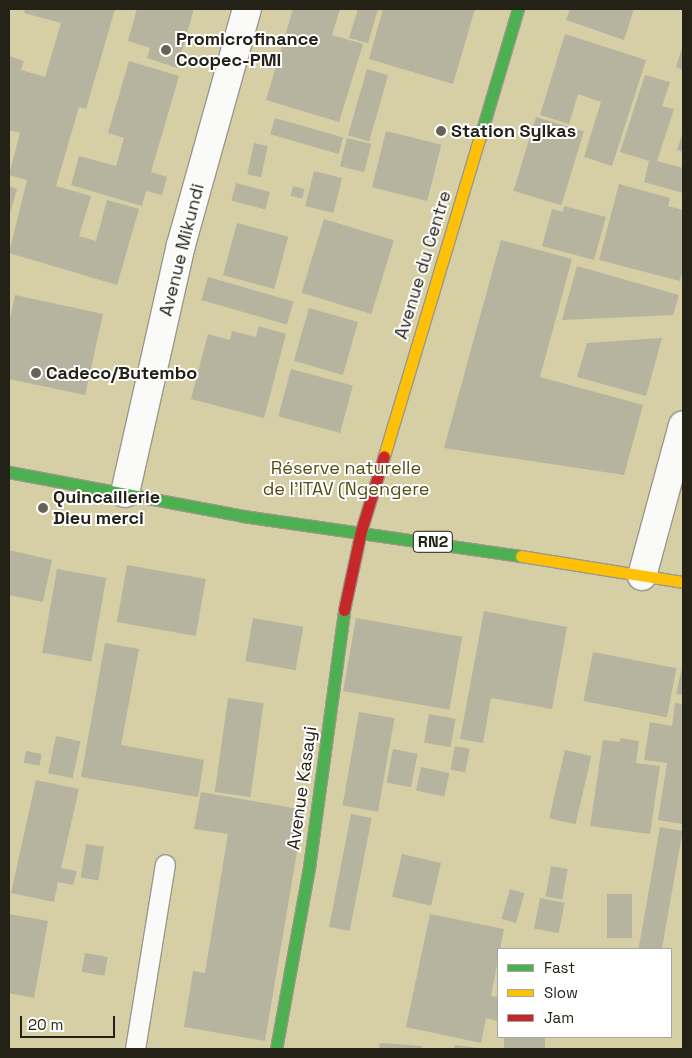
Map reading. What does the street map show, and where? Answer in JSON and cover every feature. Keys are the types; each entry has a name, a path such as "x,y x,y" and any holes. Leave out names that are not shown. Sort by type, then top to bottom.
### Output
{"main road":[{"name":"Avenue du Centre","path":"361,531 518,9"},
{"name":"RN2","path":"9,472 243,516 361,531 683,582"},
{"name":"Avenue Kasayi","path":"276,1049 309,867 347,591 361,531"}],"street":[{"name":"Avenue Mikundi","path":"125,493 181,245 247,9"},
{"path":"642,576 683,425"}],"lane":[{"path":"135,1049 165,864"}],"green space":[{"name":"Réserve naturelle de l'ITAV (Ngengere","path":"9,9 683,9 683,1049 9,1049"}],"building":[{"path":"25,9 115,9 86,109 79,107 56,186 91,196 79,236 96,241 107,200 139,209 117,285 9,253 27,180 9,175 20,133 9,130 9,56 24,61 21,70 45,77 61,23 24,13"},
{"path":"137,9 194,9 177,68 147,58 150,48 128,41"},
{"path":"293,9 340,9 332,35 363,44 339,122 266,100"},
{"path":"358,9 378,9 368,43 349,38"},
{"path":"383,9 475,9 453,84 369,59"},
{"path":"570,9 634,9 624,40 566,20"},
{"path":"565,34 646,60 612,166 584,157 601,102 578,94 569,124 540,115"},
{"path":"683,45 683,70 676,67"},
{"path":"129,61 179,76 151,172 167,177 162,195 146,191 142,206 71,185 79,156 116,166 124,138 108,133"},
{"path":"367,69 388,75 369,141 348,135"},
{"path":"645,75 670,82 662,106 674,109 657,161 683,168 683,193 644,182 649,161 620,152"},
{"path":"536,117 584,132 561,205 513,191"},
{"path":"275,118 343,138 339,154 270,134"},
{"path":"386,131 441,145 427,201 372,187"},
{"path":"683,132 683,152 677,150"},
{"path":"347,138 371,144 364,172 340,166"},
{"path":"254,143 268,146 261,177 247,174"},
{"path":"314,171 342,178 333,213 305,206"},
{"path":"236,183 270,192 265,209 231,200"},
{"path":"619,184 670,198 668,206 683,210 683,269 680,281 599,260"},
{"path":"9,186 17,189 9,216"},
{"path":"293,186 305,189 302,199 291,196"},
{"path":"564,206 606,217 594,260 542,246 552,209 563,212"},
{"path":"324,219 394,240 371,314 301,293"},
{"path":"237,223 288,237 274,289 223,275"},
{"path":"501,240 572,259 540,377 643,405 624,475 444,448"},
{"path":"577,266 679,295 673,315 562,320"},
{"path":"208,277 294,302 287,325 201,300"},
{"path":"15,295 103,314 85,395 9,379 9,324"},
{"path":"309,308 358,322 343,375 294,361"},
{"path":"259,326 286,334 264,418 191,399 208,334 230,340 232,331 256,337"},
{"path":"662,338 646,396 577,377 587,343"},
{"path":"291,369 353,386 340,433 278,416"},
{"path":"9,550 52,560 43,602 9,595"},
{"path":"127,565 206,579 196,636 117,622"},
{"path":"57,569 106,578 91,661 42,653"},
{"path":"484,611 567,627 552,709 491,698 483,743 460,739"},
{"path":"253,618 303,627 296,670 245,661"},
{"path":"356,618 462,637 450,710 343,691"},
{"path":"105,643 139,649 121,745 204,760 198,797 81,777"},
{"path":"593,652 676,668 667,717 583,701"},
{"path":"683,663 683,695 676,694"},
{"path":"228,698 264,703 250,797 215,792"},
{"path":"675,703 683,704 682,824 658,820 667,763 644,760 650,722 672,726"},
{"path":"359,712 394,718 378,812 343,806"},
{"path":"429,714 456,719 451,747 424,743"},
{"path":"56,736 80,741 73,778 48,773"},
{"path":"620,738 639,741 636,763 660,766 650,834 590,826 603,740 620,742"},
{"path":"455,746 470,749 465,772 450,770"},
{"path":"393,749 418,754 411,787 387,782"},
{"path":"565,750 591,756 576,824 549,818"},
{"path":"26,751 42,754 39,766 24,763"},
{"path":"421,767 449,773 444,797 416,790"},
{"path":"36,780 79,789 61,868 77,871 73,885 58,882 54,902 11,893"},
{"path":"201,792 304,810 265,1041 184,1027 193,971 205,973 228,834 194,829"},
{"path":"351,814 372,818 350,931 329,927"},
{"path":"660,827 683,831 662,948 639,948"},
{"path":"86,844 104,847 98,880 81,878"},
{"path":"402,854 441,863 431,906 392,897"},
{"path":"551,866 568,869 562,899 546,897"},
{"path":"510,889 524,893 516,923 501,919"},
{"path":"607,894 632,894 632,938 607,938"},
{"path":"540,898 565,903 559,933 534,928"},
{"path":"9,914 48,921 34,998 9,993"},
{"path":"430,914 504,929 500,948 497,948 497,965 491,996 497,997 497,1021 486,1018 481,1043 406,1027"},
{"path":"85,953 108,957 104,976 82,972"},
{"path":"504,1038 545,1038 545,1049 504,1049"},
{"path":"380,1043 422,1046 421,1049 379,1049"},
{"path":"455,1045 478,1048 478,1049 454,1049"}],"traffic: fast":[{"path":"480,137 518,9"},
{"path":"9,472 243,516 521,556"},
{"path":"276,1049 309,867 344,610"}],"traffic: slow":[{"path":"384,456 480,137"},
{"path":"521,556 683,582"}],"traffic: jam":[{"path":"344,610 361,531 384,456"}],"place":[{"name":"Promicrofinance Coopec-PMI","path":"166,50"},
{"name":"Station Sylkas","path":"441,131"},
{"name":"Cadeco/Butembo","path":"36,373"},
{"name":"Quincaillerie Dieu merci","path":"43,508"}]}
